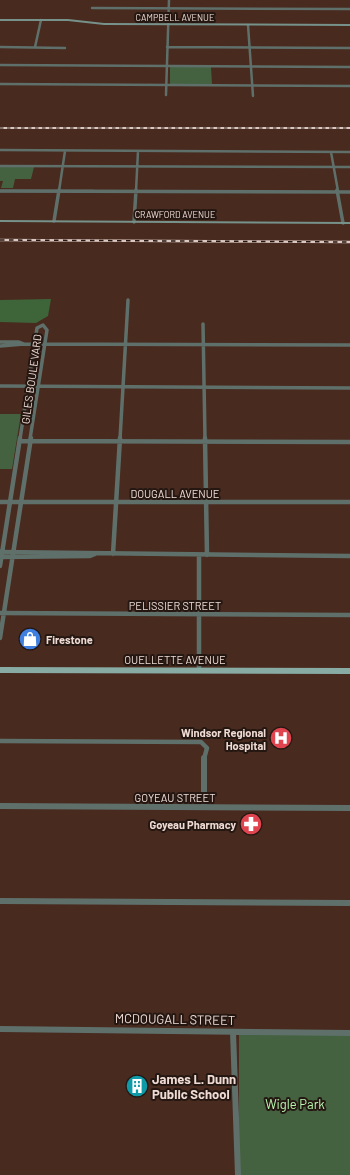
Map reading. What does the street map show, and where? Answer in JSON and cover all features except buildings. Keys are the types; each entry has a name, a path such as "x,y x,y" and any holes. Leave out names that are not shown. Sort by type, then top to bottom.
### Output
{"main road":[{"name":"OUELLETTE AVENUE","path":"0,670 350,672"}],"street":[{"path":"166,95 169,0"},
{"path":"92,8 350,9"},
{"name":"CAMPBELL AVENUE","path":"0,20 68,20 104,24 168,25 350,25"},
{"path":"35,48 41,20"},
{"path":"248,25 253,96"},
{"path":"0,47 65,48"},
{"path":"167,47 350,48"},
{"path":"0,66 350,66"},
{"path":"0,84 350,86"},
{"path":"0,150 350,152"},
{"path":"54,221 65,151"},
{"path":"134,222 138,151"},
{"path":"331,152 343,223"},
{"path":"0,166 350,167"},
{"path":"0,191 350,192"},
{"name":"CRAWFORD AVENUE","path":"0,221 350,224"},
{"path":"113,554 128,300"},
{"name":"GILES BOULEVARD","path":"0,566 34,344 37,328 42,324 47,328 45,344 22,501 2,613 0,638"},
{"path":"203,324 207,555"},
{"path":"0,342 19,342 24,344 350,345"},
{"path":"0,346 19,346 24,344"},
{"path":"0,386 350,388"},
{"path":"20,441 350,442"},
{"name":"DOUGALL AVENUE","path":"0,502 350,502"},
{"path":"1,555 90,556 95,554 113,554 350,556"},
{"path":"199,555 199,670"},
{"name":"PELISSIER STREET","path":"2,613 350,615"},
{"path":"0,741 200,742 208,748 204,754 204,807"},
{"name":"GOYEAU STREET","path":"0,806 350,808"},
{"path":"0,902 350,903"},
{"name":"MCDOUGALL STREET","path":"0,1030 350,1033"},
{"path":"233,1032 238,1175"}],"green space":[{"path":"170,67 211,67 212,84 170,84"},
{"path":"0,167 34,167 31,179 15,179 13,188 1,188 3,181 0,181"},
{"path":"51,299 48,316 36,323 0,322 0,300"},
{"path":"0,414 21,414 12,469 0,469"},
{"name":"Wigle Park","path":"239,1032 350,1033 350,1175 239,1175"}],"railway":[{"path":"0,128 350,128"},
{"path":"0,240 350,242"}],"place":[{"name":"Firestone","path":"30,639"},
{"name":"Windsor Regional Hospital","path":"281,738"},
{"name":"Goyeau Pharmacy","path":"251,824"},
{"name":"James L. Dunn Public School","path":"137,1086"}]}
